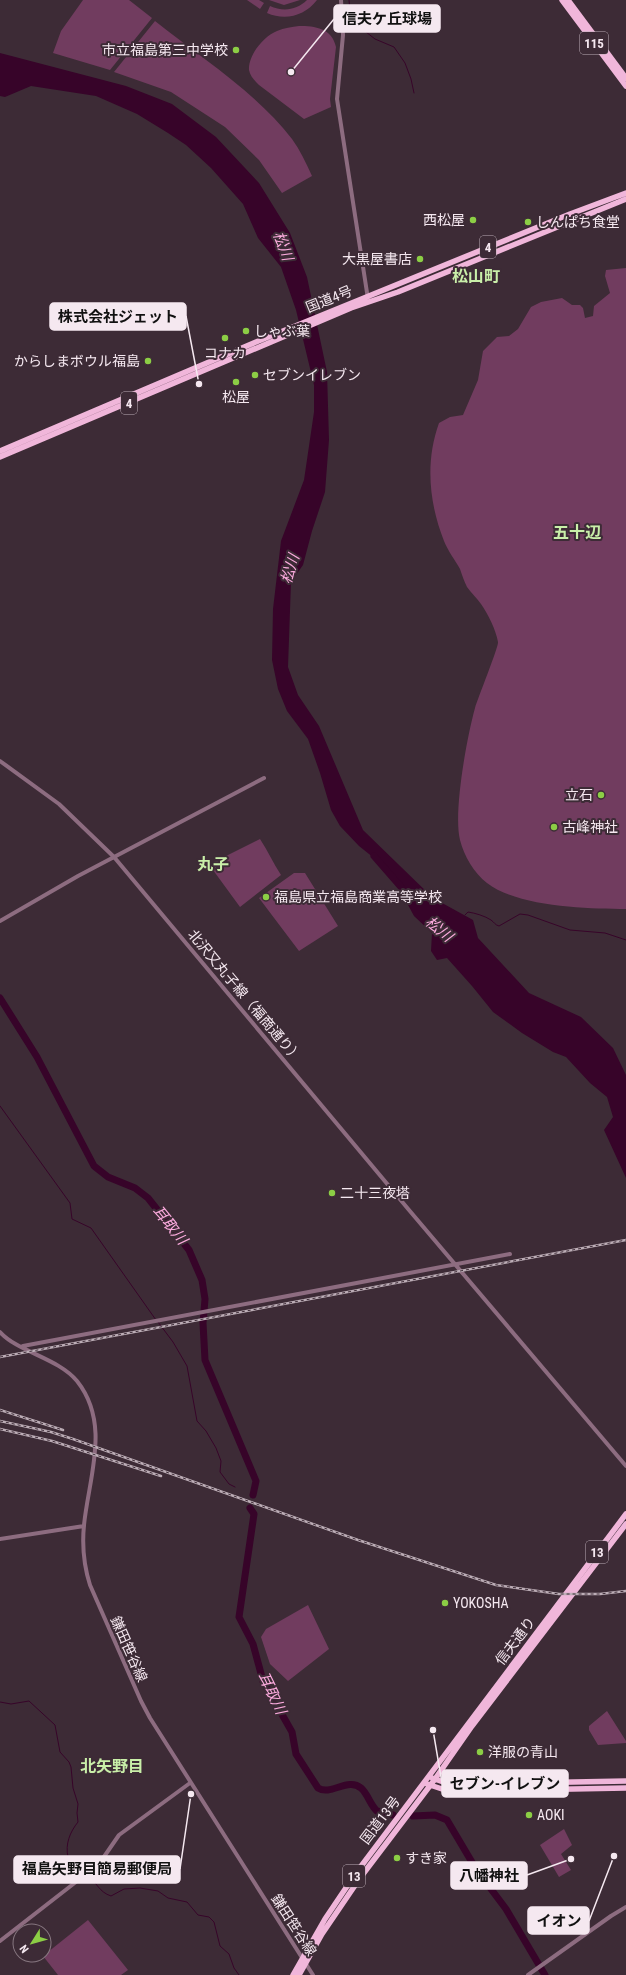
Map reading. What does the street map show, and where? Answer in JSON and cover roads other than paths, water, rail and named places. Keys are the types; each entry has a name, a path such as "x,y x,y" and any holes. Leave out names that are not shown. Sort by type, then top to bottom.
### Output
{"highway":[{"name":"115","path":"562,0 626,86"},
{"name":"115","path":"568,0 626,78"},
{"name":"国道4号","path":"368,300 576,212 626,193"},
{"name":"国道4号","path":"0,452 351,306 626,199"},
{"name":"国道4号","path":"0,457 260,343"},
{"name":"信夫通り","path":"571,1591 626,1514"},
{"name":"信夫通り","path":"423,1782 571,1591 626,1524"},
{"name":"信夫通り","path":"430,1786 564,1600"},
{"path":"428,1776 446,1783 466,1784 626,1781"},
{"path":"423,1782 430,1786 465,1791 626,1788"},
{"name":"国道13号","path":"299,1975 304,1961 343,1891 423,1782"},
{"name":"国道13号","path":"293,1975 304,1961 345,1898 430,1786"}],"street":[{"path":"341,0 343,35 337,99 368,300"},
{"name":"北沢又丸子線（福商通り）","path":"0,761 59,804 114,857 455,1265 626,1466"},
{"path":"0,921 31,902 114,857 264,778"},
{"path":"23,1346 510,1254"},
{"name":"鎌田笹谷線","path":"0,1332 9,1339 72,1376 84,1392 92,1407 95,1424 96,1450 84,1526 86,1572 98,1607 144,1709 313,1975"},
{"path":"0,1539 84,1526"},
{"path":"0,1941 86,1875 103,1859 118,1835 190,1783"},
{"path":"528,1975 626,1907"}],"water":[{"path":"0,53 126,86 172,104 216,137 259,183 290,233 307,277 327,372 329,440 325,492 303,565 291,582 288,667 298,695 319,726 363,830 433,898 473,920 478,938 529,993 581,1017 613,1048 626,1075 626,1178 604,1130 613,1117 607,1097 590,1083 566,1057 553,1052 522,1033 493,1012 447,958 437,960 431,951 432,933 414,916 389,870 359,846 340,826 331,810 308,739 287,711 278,689 272,660 273,609 281,541 304,480 314,412 314,385 296,310 281,267 258,238 243,204 211,168 186,145 137,114 96,96 31,86 5,97 0,96"}],"waterway":[{"path":"349,0 351,21 356,27 361,28 375,39 394,47 405,63 414,93"},
{"name":"松川","path":"374,856 401,887"},
{"path":"465,915 468,912 480,915 499,926 520,914 528,915 570,930 605,933 626,940"},
{"name":"耳取川","path":"0,998 37,1057 94,1166 108,1177 135,1188 148,1198 189,1250 202,1280 205,1299 203,1323 205,1360 256,1481 253,1495"},
{"path":"0,1106 70,1203 72,1219 91,1228 156,1320"},
{"path":"158,1322 173,1342 187,1366 197,1421 206,1431 216,1448 221,1461 220,1472 229,1484 235,1487"},
{"name":"耳取川","path":"250,1508 254,1514 239,1617 253,1644 263,1681 292,1732 296,1754 318,1788 328,1790 345,1785 356,1785 363,1790 377,1811 393,1815"},
{"path":"0,1702 11,1704 29,1701 55,1725 60,1752 69,1762 71,1767 73,1788 78,1804 78,1822 69,1838 67,1847 68,1857 85,1874"},
{"name":"耳取川","path":"413,1816 435,1815 447,1820 476,1869 506,1909 545,1975"},
{"path":"88,1875 101,1890 111,1896 124,1889 140,1888 158,1891 168,1898 187,1902 198,1915 209,1917 214,1922 220,1946 229,1954 234,1968 239,1975"}],"railway":[{"path":"0,1357 626,1240"},
{"path":"0,1410 63,1430"},
{"path":"0,1421 51,1432 73,1439 358,1540 496,1585 559,1594 600,1594 626,1591"},
{"path":"0,1429 52,1441 161,1476"}],"place":[{"name":"市立福島第三中学校","path":"236,50"},
{"name":"信夫ケ丘球場","path":"291,72"},
{"name":"西松屋","path":"473,220"},
{"name":"しんぱち食堂","path":"528,222"},
{"name":"大黒屋書店","path":"420,259"},
{"name":"しゃぶ葉","path":"246,331"},
{"name":"コナカ","path":"225,338"},
{"name":"からしまボウル福島","path":"148,361"},
{"name":"セブンイレブン","path":"255,375"},
{"name":"松屋","path":"236,382"},
{"name":"株式会社ジェット","path":"199,384"},
{"name":"立石","path":"601,795"},
{"name":"古峰神社","path":"554,827"},
{"name":"福島県立福島商業高等学校","path":"266,897"},
{"name":"二十三夜塔","path":"332,1193"},
{"name":"YOKOSHA","path":"445,1603"},
{"name":"セブン-イレブン","path":"433,1730"},
{"name":"洋服の青山","path":"480,1752"},
{"name":"福島矢野目簡易郵便局","path":"191,1794"},
{"name":"AOKI","path":"529,1815"},
{"name":"イオン","path":"614,1856"},
{"name":"すき家","path":"397,1858"},
{"name":"八幡神社","path":"571,1859"}],"district":[{"name":"松山町","path":"476,276"},
{"name":"五十辺","path":"577,532"},
{"name":"丸子","path":"213,864"},
{"name":"北矢野目","path":"112,1766"}]}
